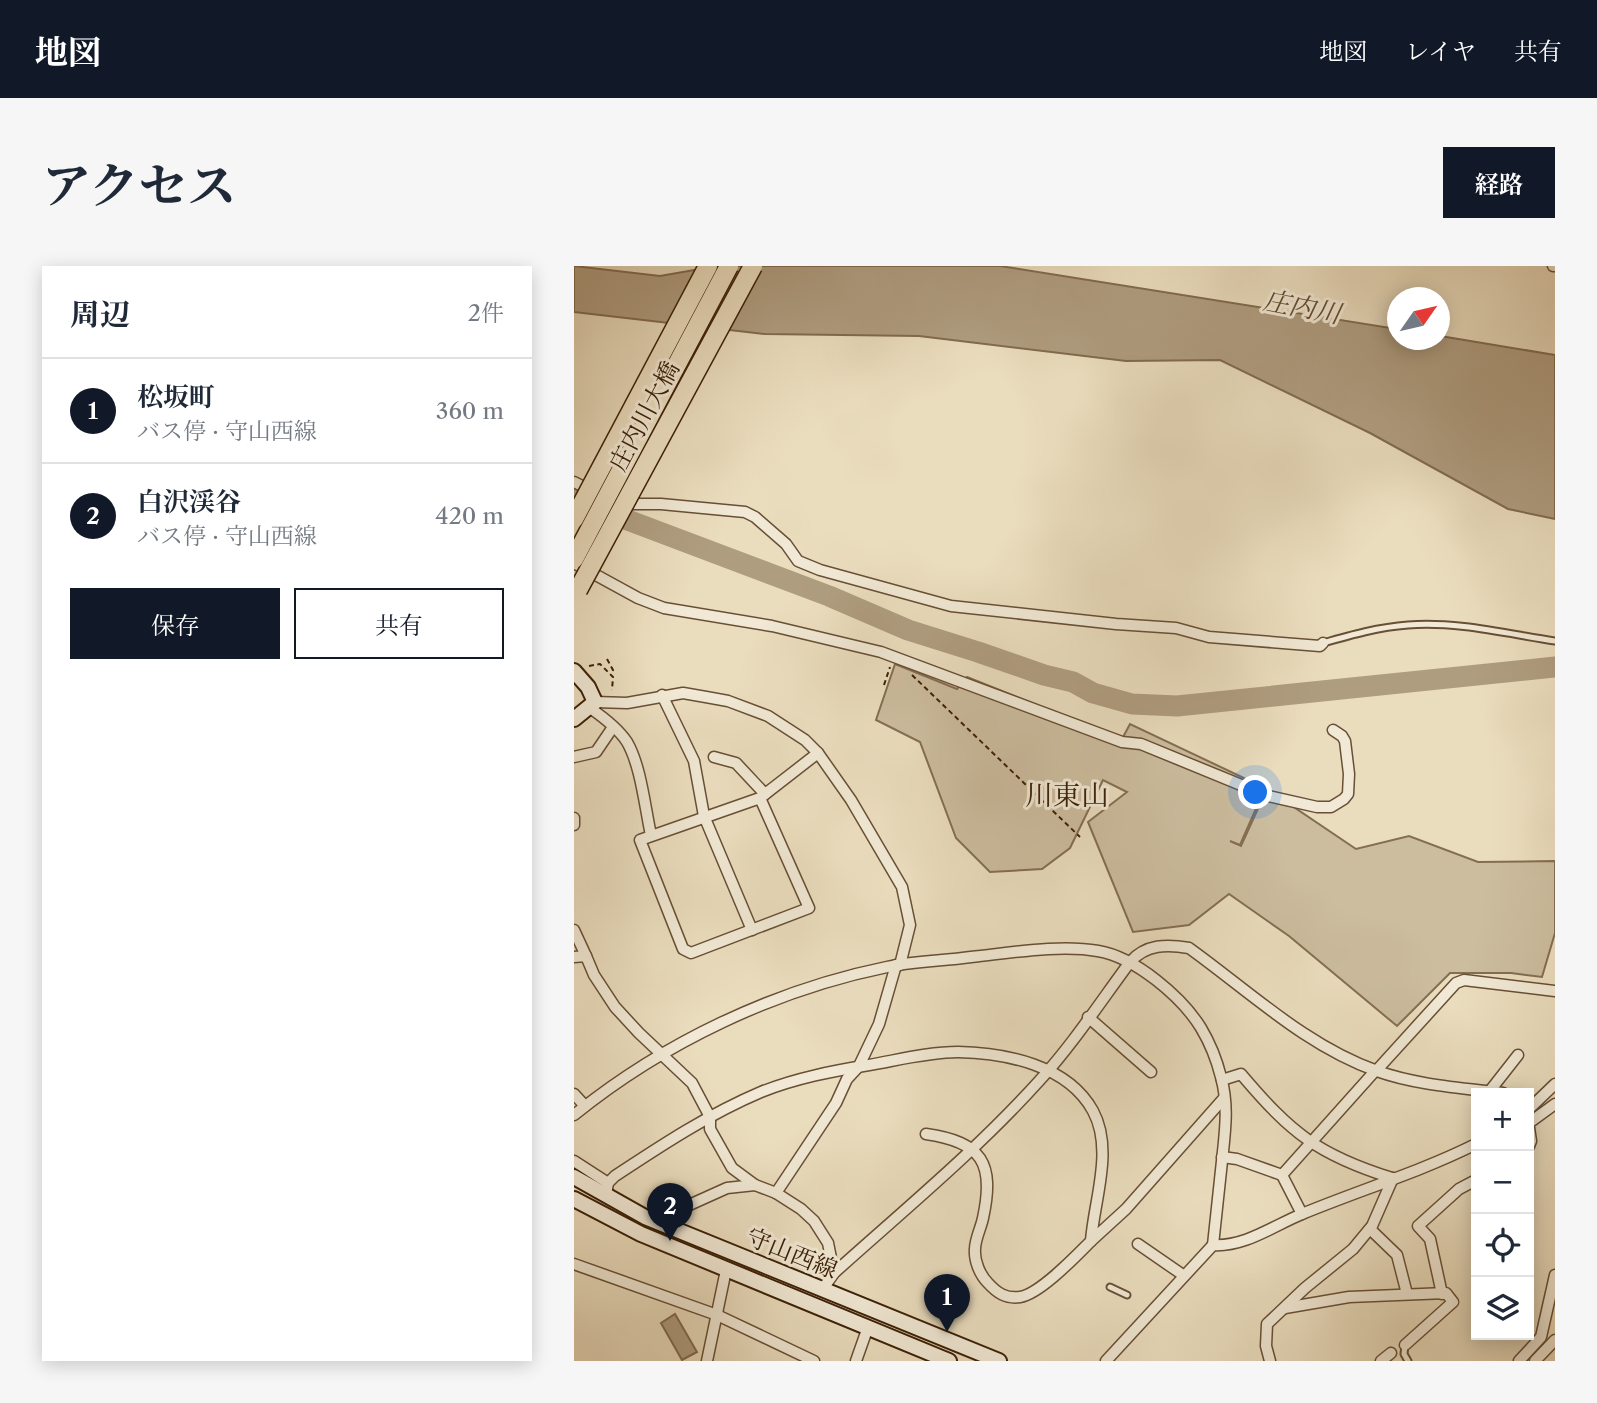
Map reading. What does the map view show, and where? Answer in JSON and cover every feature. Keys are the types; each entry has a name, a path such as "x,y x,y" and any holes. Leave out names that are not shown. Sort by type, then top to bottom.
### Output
{"highway":[{"path":"574,519 708,266"},
{"path":"574,561 729,266"},
{"name":"庄内川大橋","path":"578,590 753,266"}],"main road":[{"path":"574,719 598,702 588,687 581,668"},
{"name":"守山西線","path":"574,1177 607,1189 645,1217 999,1361"},
{"name":"守山西線","path":"574,1199 641,1234 949,1361"}],"street":[{"path":"574,482 617,504 661,504 745,512 755,517 786,544 798,561 820,570 951,606 1103,623 1176,628 1209,637 1320,646 1323,643"},
{"path":"574,561 638,598 664,608 772,626 893,657 1122,742 1141,744 1268,796 1317,807 1331,807 1348,794 1349,774 1345,741 1333,730"},
{"path":"652,835 627,743 605,718 598,702 627,703 683,693 728,701 768,716 805,740 818,753 851,800 902,887 910,925 879,1024 859,1066 847,1079 836,1102 776,1194"},
{"path":"662,695 694,761 704,816 752,930"},
{"path":"574,757 596,752 613,727"},
{"path":"714,757 736,764 763,796 809,908 691,953 683,949 640,840 763,796 818,753"},
{"path":"574,818 574,825"},
{"path":"574,930 594,975 614,1007 692,1083 710,1117 710,1129 732,1168 755,1185 801,1209 814,1221 828,1243 834,1273"},
{"path":"822,1290 834,1273 971,1149 1049,1070 1130,962 1137,954 1152,948 1189,948 1310,1037 1376,1071 1400,1078 1471,1088"},
{"path":"574,1115 662,1053 766,1003 847,977 898,965 1072,949 1096,950 1130,962 1180,1002 1201,1028 1222,1080 1227,1117 1213,1245 1150,1306 1106,1361"},
{"path":"574,957 586,956"},
{"path":"1282,1175 1456,983 1464,980 1555,991"},
{"path":"1088,1017 1151,1072"},
{"path":"574,1161 607,1189 669,1140 720,1110 765,1091 807,1077 859,1066 956,1052 994,1054 1049,1070 1080,1093 1093,1111 1102,1140 1090,1241"},
{"path":"1491,1088 1518,1055"},
{"path":"1222,1080 1241,1074 1282,1120 1310,1143 1355,1166 1393,1178"},
{"path":"1534,1105 1555,1084"},
{"path":"574,1094 585,1106"},
{"path":"1534,1097 1542,1098"},
{"path":"926,1134 950,1139 971,1149 978,1156 988,1177 988,1197 975,1249 977,1264 984,1279 995,1290 1005,1297 1018,1298 1027,1296 1042,1285 1144,1190 1224,1098"},
{"path":"1534,1119 1555,1104"},
{"path":"1213,1245 1232,1246 1302,1214 1471,1146"},
{"path":"1222,1157 1237,1159 1282,1175 1302,1214"},
{"path":"1270,1361 1266,1346 1267,1324 1305,1288 1353,1249 1370,1229 1393,1178"},
{"path":"1442,1293 1430,1239 1418,1226 1460,1189 1471,1183"},
{"path":"687,1206 727,1188 755,1185"},
{"path":"1370,1229 1397,1255 1407,1294"},
{"path":"1138,1244 1184,1275"},
{"path":"574,1264 717,1315 814,1361"},
{"path":"708,1361 726,1270"},
{"path":"1519,1361 1541,1336 1555,1275"},
{"path":"1285,1308 1349,1297 1447,1293 1453,1302 1405,1345"},
{"path":"856,1361 868,1327"},
{"path":"1535,1361 1555,1340"},
{"path":"1381,1361 1391,1353"}],"lane":[{"path":"1323,643 1364,632 1410,625 1450,626 1555,641"},
{"path":"1110,1287 1127,1295"},
{"path":"1405,1345 1408,1361"}],"path":[{"path":"884,685 893,657"},
{"path":"607,659 613,670 611,675"},
{"path":"581,668 600,664 611,675 614,682 598,702"},
{"path":"912,675 1080,837"}],"shaded area":[{"path":"574,266 660,276 717,266 1000,266 1387,327 1387,350 1450,350 1450,338 1555,355 1555,519 1508,509 1370,433 1220,360 1126,361 919,336 765,334 574,312"},
{"path":"895,664 957,689 967,677 1122,739 1130,724 1265,788 1240,845 1230,841 1241,846 1267,789 1356,849 1409,836 1478,862 1555,861 1555,933 1542,977 1511,973 1450,973 1397,1026 1289,936 1229,894 1189,925 1133,932 1088,822 1127,792 1103,780 1070,848 1042,869 990,872 956,838 920,742 876,720"},
{"path":"675,1314 697,1352 682,1360 661,1323"}],"waterway":[{"path":"574,498 829,596 908,630 1073,682 1093,693 1132,704 1177,706 1555,667"}],"place":[{"name":"白沢渓谷","path":"670,1241"},
{"name":"松坂町","path":"947,1332"}],"district":[{"name":"川東山","path":"1067,795"}],"water label":[{"name":"庄内川","path":"1302,307"}]}
